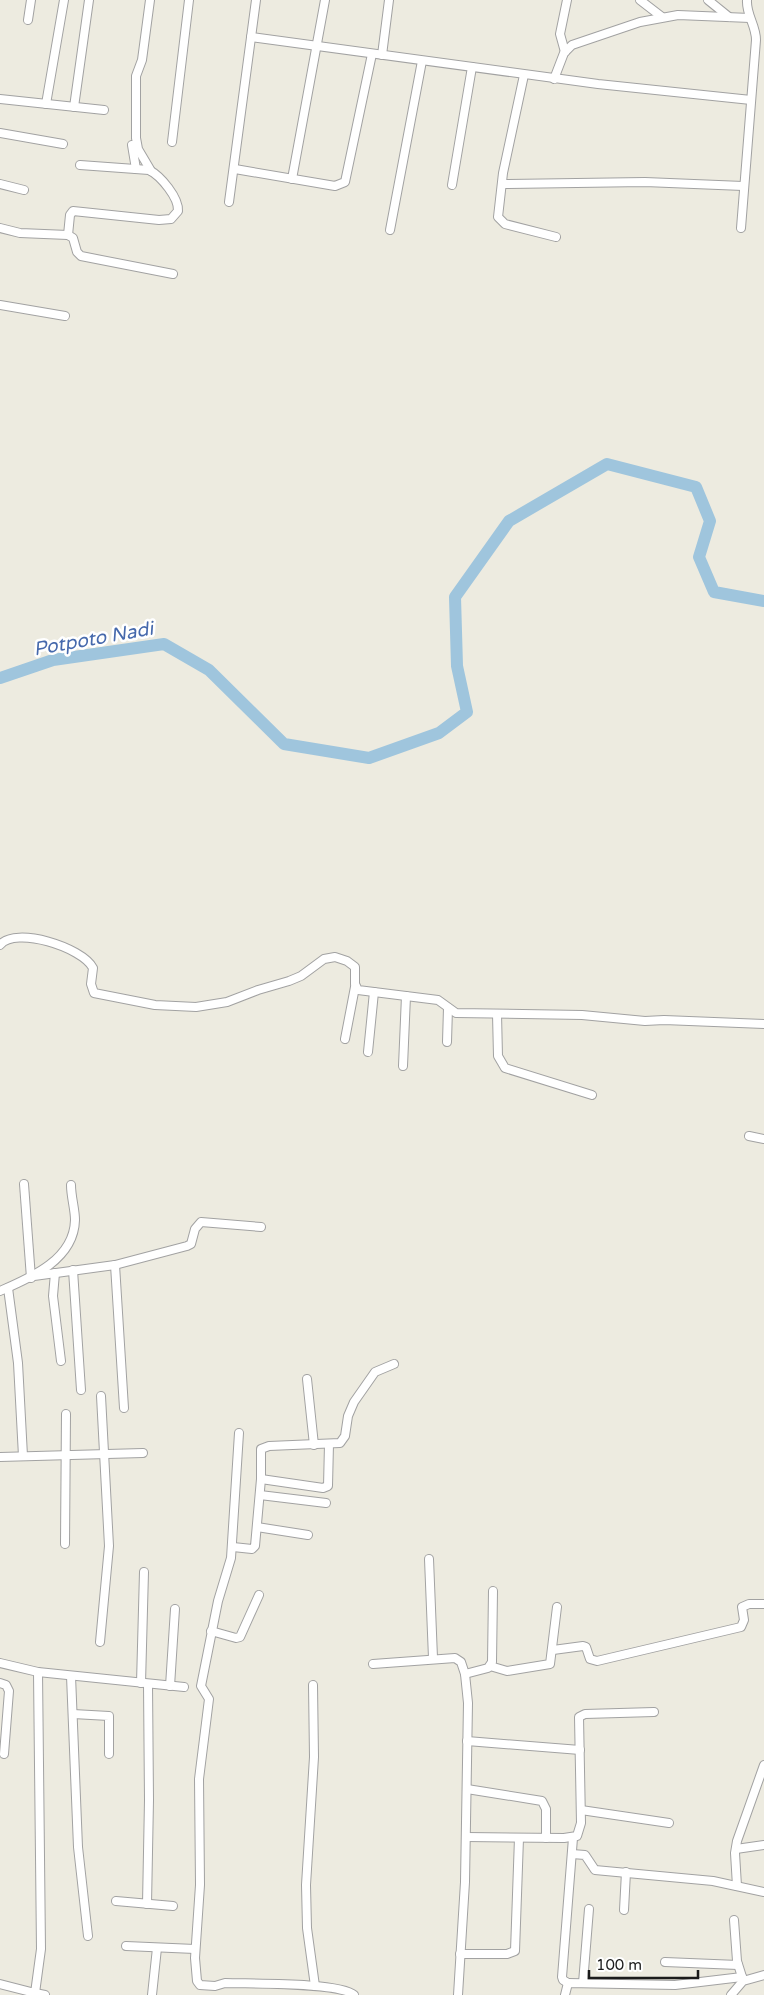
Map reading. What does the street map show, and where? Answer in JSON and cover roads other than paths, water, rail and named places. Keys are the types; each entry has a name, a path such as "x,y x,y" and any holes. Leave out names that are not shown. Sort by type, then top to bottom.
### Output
{"street":[{"path":"28,20 31,0"},
{"path":"46,104 64,0"},
{"path":"74,107 89,0"},
{"path":"68,235 70,215 73,210 159,220 176,216 177,201 151,171 138,149 136,138 136,76 142,60 150,0"},
{"path":"172,142 189,0"},
{"path":"229,202 235,170 256,0"},
{"path":"292,179 325,0"},
{"path":"382,55 389,0"},
{"path":"565,52 560,34 566,0"},
{"path":"640,0 662,17"},
{"path":"708,0 729,17"},
{"path":"741,228 756,34 747,9 747,0"},
{"path":"554,78 565,52 580,42 662,17 678,15 750,18"},
{"path":"251,37 524,75 667,93 751,100"},
{"path":"235,170 335,186 345,182 348,176 372,54"},
{"path":"390,230 422,60"},
{"path":"452,184 472,68"},
{"path":"524,75 497,211 500,222 556,236"},
{"path":"0,99 104,110"},
{"path":"0,133 63,144"},
{"path":"132,145 136,169"},
{"path":"80,165 151,171"},
{"path":"502,184 645,182 743,186"},
{"path":"0,184 24,190"},
{"path":"0,228 20,233 68,235 73,238 77,252 81,256 173,274"},
{"path":"0,305 65,316"},
{"path":"0,945 10,940 46,939 87,959 93,968 91,984 94,993 176,1008 227,1002 294,979 319,960 330,957 353,964 356,971 356,988 345,1039"},
{"path":"356,988 438,1000 456,1013 582,1015 650,1021 764,1024"},
{"path":"368,1052 374,992"},
{"path":"403,1066 406,996"},
{"path":"447,1042 448,1008"},
{"path":"497,1014 498,1056 505,1068 592,1095"},
{"path":"749,1136 764,1139"},
{"path":"24,1184 33,1277"},
{"path":"33,1277 60,1255 69,1241 75,1219 71,1185"},
{"path":"23,1456 18,1363 4,1289 33,1277 115,1264 188,1246 191,1244 195,1229 201,1222 261,1227"},
{"path":"115,1264 124,1408"},
{"path":"74,1270 81,1390"},
{"path":"55,1273 52,1296 61,1361"},
{"path":"233,1547 254,1548 261,1479 260,1452 263,1447 329,1444 344,1441 350,1408 375,1372 394,1364"},
{"path":"307,1379 314,1445"},
{"path":"100,1642 109,1546 101,1396"},
{"path":"66,1414 66,1544"},
{"path":"239,1433 233,1547 211,1631 201,1686 209,1698 198,1779 200,1885 195,1949 197,1981 200,1985 212,1986 225,1983 315,1986 342,1989 354,1995"},
{"path":"261,1479 323,1488 328,1486 329,1444"},
{"path":"0,1457 143,1453"},
{"path":"260,1495 326,1503"},
{"path":"257,1527 308,1535"},
{"path":"429,1559 433,1658"},
{"path":"144,1572 145,1683 150,1800 147,1904"},
{"path":"490,1666 493,1658 493,1591"},
{"path":"211,1631 240,1637 259,1595"},
{"path":"553,1650 583,1646 586,1647 590,1659 597,1661 741,1627 744,1620 742,1607 749,1604 764,1604"},
{"path":"465,1674 490,1666 507,1671 546,1666 552,1660 557,1607"},
{"path":"170,1686 175,1610"},
{"path":"373,1664 433,1658 458,1659 465,1674 468,1703 466,1836 458,1995"},
{"path":"0,1663 38,1672 184,1687"},
{"path":"35,1993 41,1949 38,1672"},
{"path":"71,1676 78,1847 88,1936"},
{"path":"0,1683 7,1687 9,1692 4,1754"},
{"path":"313,1685 314,1757 306,1885 307,1928 315,1986"},
{"path":"654,1712 581,1715 578,1720 580,1830 573,1838 562,1980 568,1983 675,1985 743,1979 764,1975"},
{"path":"73,1714 109,1716 109,1754"},
{"path":"467,1741 580,1750"},
{"path":"737,1886 736,1849 762,1775 764,1764"},
{"path":"467,1789 542,1802 546,1809 546,1838"},
{"path":"581,1810 669,1823"},
{"path":"466,1836 573,1838"},
{"path":"460,1954 507,1954 515,1951 520,1838"},
{"path":"736,1849 764,1845"},
{"path":"572,1854 586,1855 595,1870 713,1881 764,1892"},
{"path":"624,1910 626,1872"},
{"path":"116,1901 173,1906"},
{"path":"583,1983 589,1909"},
{"path":"734,1920 738,1965 743,1979"},
{"path":"126,1946 195,1949"},
{"path":"152,1995 157,1948"},
{"path":"666,1962 738,1965"},
{"path":"731,1995 743,1979"},
{"path":"565,1995 568,1983"},
{"path":"0,1984 45,1995"}],"waterway":[{"name":"Potpoto Nadi","path":"0,678 53,660 164,644 209,670 284,744 369,758 439,733 467,712 457,666 455,597 509,521 607,464 696,487 710,521 699,557 714,592 764,601"}]}
